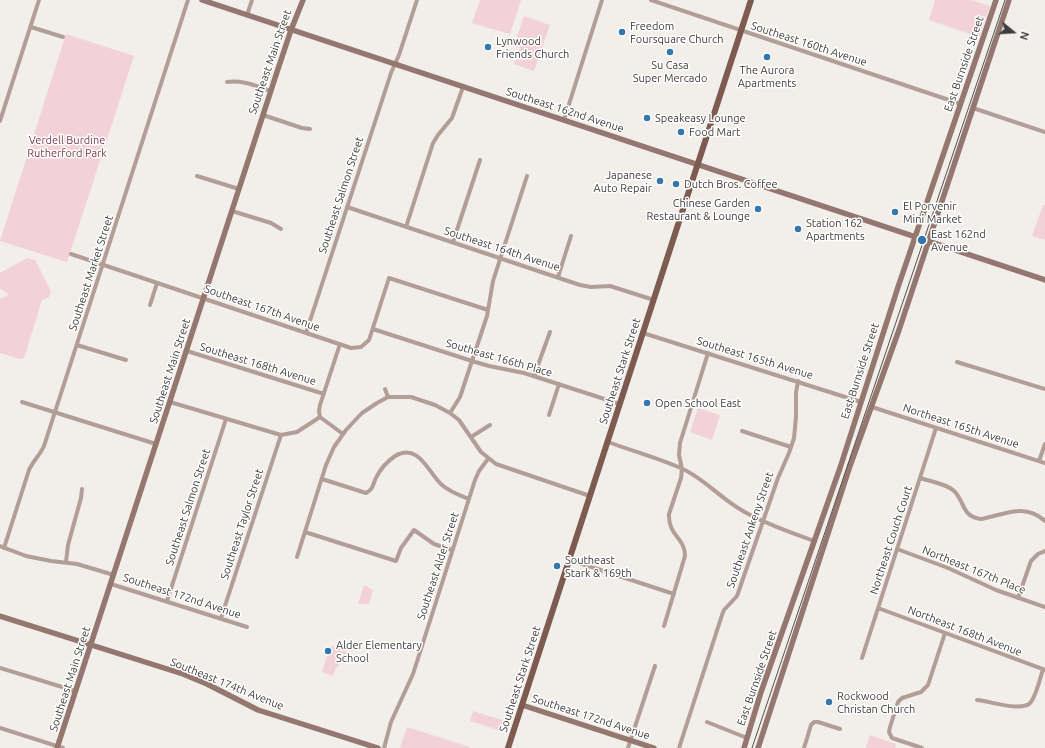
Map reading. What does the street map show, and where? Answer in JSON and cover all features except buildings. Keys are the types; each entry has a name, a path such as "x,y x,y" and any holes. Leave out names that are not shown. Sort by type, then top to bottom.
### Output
{"main road":[{"name":"Southeast Stark Street","path":"508,748 751,0"}],"street":[{"path":"0,121 39,0"},
{"name":"Southeast Market Street","path":"2,547 29,470 42,450 55,412 188,0"},
{"name":"Southeast 162nd Avenue","path":"202,0 218,2 247,15 291,30 1045,280"},
{"path":"247,15 252,0"},
{"name":"Southeast Main Street","path":"59,747 75,693 263,115 291,30 303,0"},
{"path":"395,64 400,55 417,0"},
{"path":"564,120 602,0"},
{"name":"Southeast 160th Avenue","path":"651,0 961,104"},
{"name":"East Burnside Street","path":"744,748 760,696 840,468 898,287 916,238 996,0"},
{"name":"East Burnside Street","path":"758,748 850,466 872,407 1010,0"},
{"path":"30,27 63,37"},
{"name":"Southeast Salmon Street","path":"306,333 395,64"},
{"path":"227,82 242,82 271,91"},
{"path":"406,227 433,143 452,118 463,87"},
{"path":"973,108 1045,132"},
{"path":"263,115 302,128 310,129"},
{"path":"453,242 480,160"},
{"path":"197,176 239,189"},
{"path":"450,413 460,397 472,361 488,310 492,288 527,176"},
{"name":"Southeast 164th Avenue","path":"347,207 586,286 610,286 654,300"},
{"path":"232,210 271,223 281,229"},
{"path":"558,277 571,236"},
{"name":"Southeast 167th Avenue","path":"71,254 355,348 361,347 369,340 373,329"},
{"path":"373,329 390,278 488,310"},
{"path":"150,305 157,283"},
{"name":"Southeast 166th Place","path":"373,329 472,361 534,376 620,404"},
{"path":"534,376 550,332"},
{"name":"Southeast 165th Avenue","path":"644,333 861,402"},
{"path":"340,344 319,411 320,417 343,434"},
{"path":"77,345 126,360"},
{"name":"Southeast 168th Avenue","path":"187,351 324,394"},
{"path":"664,626 685,556 685,551 682,544 671,528 669,520 669,514 681,478 682,469 679,455 680,443 708,353"},
{"path":"956,362 1045,389"},
{"name":"Southeast Ankeny Street","path":"679,748 722,615 724,610 737,596 778,478 791,447 795,429 795,400 798,381"},
{"path":"549,415 559,384"},
{"path":"385,389 388,397"},
{"path":"297,557 330,456 343,434 362,414 388,397 411,397 435,404 459,420 481,452 488,459 500,466 590,496"},
{"path":"22,402 156,444"},
{"path":"170,402 281,435 297,432 320,417"},
{"name":"Northeast 165th Avenue","path":"872,407 1045,463"},
{"name":"Southeast Salmon Street","path":"167,601 226,419"},
{"path":"471,437 490,425"},
{"name":"Northeast Couch Court","path":"862,658 936,428"},
{"path":"742,431 791,447"},
{"name":"Southeast Taylor Street","path":"221,618 281,435"},
{"path":"608,442 697,476 714,488 731,504 744,512 814,541"},
{"path":"1040,461 1045,444"},
{"path":"322,479 366,493 372,490 377,474 386,464 396,456 410,453 423,460 442,485 449,490 469,499"},
{"name":"Southeast Alder Street","path":"384,748 392,722 413,674 479,470 488,459"},
{"path":"920,478 951,489 957,495 964,509 976,519 1022,510 1032,513 1045,521"},
{"path":"714,488 718,484"},
{"path":"66,562 68,545 81,498 82,489"},
{"path":"305,532 396,561 401,548 414,530 434,544 452,550"},
{"name":"Southeast 172nd Avenue","path":"2,547 37,559 86,566 114,575"},
{"name":"Northeast 167th Place","path":"897,549 948,568 996,590 1045,608"},
{"path":"1018,598 1031,561 1038,554 1045,551"},
{"path":"570,560 674,594"},
{"name":"Southeast 172nd Avenue","path":"111,584 247,627"},
{"name":"Northeast 168th Avenue","path":"878,608 1044,670"},
{"name":"Southeast 174th Avenue","path":"0,616 193,678 258,710 378,748"},
{"path":"922,748 892,738 889,732 890,727 898,702 902,698 920,692 928,685 945,633"},
{"path":"628,748 655,666"},
{"path":"0,668 72,690 75,693"},
{"path":"977,700 1021,708 1031,703 1044,670"},
{"name":"Southeast 172nd Avenue","path":"522,705 654,748"},
{"path":"707,722 747,738"},
{"path":"804,748 811,725 814,722 840,729"},
{"path":"0,728 59,747"}],"green space":[{"path":"480,0 521,0 510,34 472,23"},
{"path":"935,0 971,0 990,6 979,37 929,20"},
{"path":"524,16 550,25 534,71 514,64 520,48 514,45"},
{"name":"Verdell Burdine Rutherford Park","path":"66,34 134,56 67,262 0,241"},
{"path":"1043,205 1045,205 1045,240 1032,236"},
{"path":"27,258 35,260 51,291 49,297 42,300 24,358 20,359 0,353 0,299 9,295 0,288 0,273"},
{"path":"698,408 720,415 712,440 690,432"},
{"path":"364,585 373,590 369,604 358,604"},
{"path":"330,646 349,652 349,661 341,659 333,676 322,672"},
{"path":"473,711 508,722 505,732 470,721"},
{"path":"407,727 470,747 400,748"},
{"path":"870,735 896,744 895,748 866,748"}],"tram line":[{"path":"752,748 1005,0"}],"place":[{"name":"Freedom Foursquare Church","path":"622,32"},
{"name":"Lynwood Friends Church","path":"488,47"},
{"name":"Su Casa Super Mercado","path":"670,52"},
{"name":"The Aurora Apartments","path":"767,57"},
{"name":"Speakeasy Lounge","path":"647,118"},
{"name":"Food Mart","path":"681,132"},
{"name":"Japanese Auto Repair","path":"660,181"},
{"name":"Dutch Bros. Coffee","path":"676,184"},
{"name":"Chinese Garden Restaurant & Lounge","path":"758,209"},
{"name":"El Porvenir Mini Market","path":"895,212"},
{"name":"Station 162 Apartments","path":"798,229"},
{"name":"East 162nd Avenue","path":"922,240"},
{"name":"Open School East","path":"647,403"},
{"name":"Southeast Stark & 169th","path":"557,566"},
{"name":"Alder Elementary School","path":"328,651"},
{"name":"Rockwood Christan Church","path":"829,702"}]}
